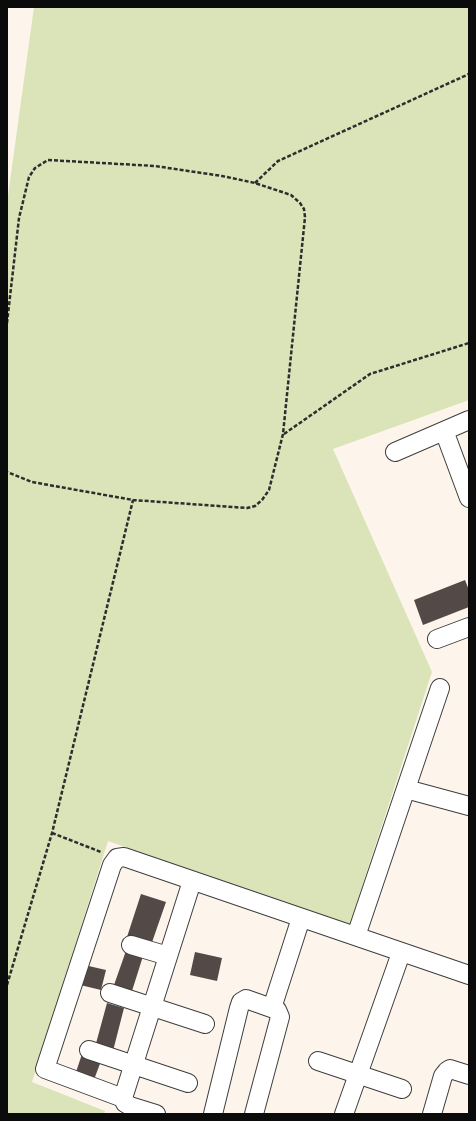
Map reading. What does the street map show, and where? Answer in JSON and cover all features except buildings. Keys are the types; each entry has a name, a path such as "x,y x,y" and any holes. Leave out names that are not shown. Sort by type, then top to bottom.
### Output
{"street":[{"path":"395,452 469,420"},
{"path":"446,430 446,436 469,498"},
{"path":"437,639 469,627"},
{"path":"356,936 440,688"},
{"path":"406,789 469,806"},
{"path":"123,1098 45,1069 112,865 116,858 124,857 356,936 401,953 468,971"},
{"path":"156,1114 130,1106 125,1103 123,1098 192,881"},
{"path":"272,1008 301,918"},
{"path":"131,945 168,956"},
{"path":"344,1114 401,953"},
{"path":"110,993 205,1024"},
{"path":"213,1114 241,1002 246,999 277,1010 280,1017 254,1114"},
{"path":"89,1050 188,1083"},
{"path":"318,1061 402,1090"},
{"path":"432,1114 443,1076 447,1071 450,1069 469,1075"}],"path":[{"path":"255,183 278,161 469,74"},
{"path":"7,324 19,218 29,177 35,168 48,160 155,166 222,176 255,183 291,195 300,203 305,217 283,434 269,490 262,500 255,506 247,508 133,500 32,482 7,472"},
{"path":"283,434 370,374 469,343"},
{"path":"7,985 52,833 133,500"},
{"path":"52,833 116,858"}],"green space":[{"path":"34,7 469,7 469,400 333,449 432,672 349,926 108,841 32,1082 105,1111 104,1114 7,1114 7,203"}]}
